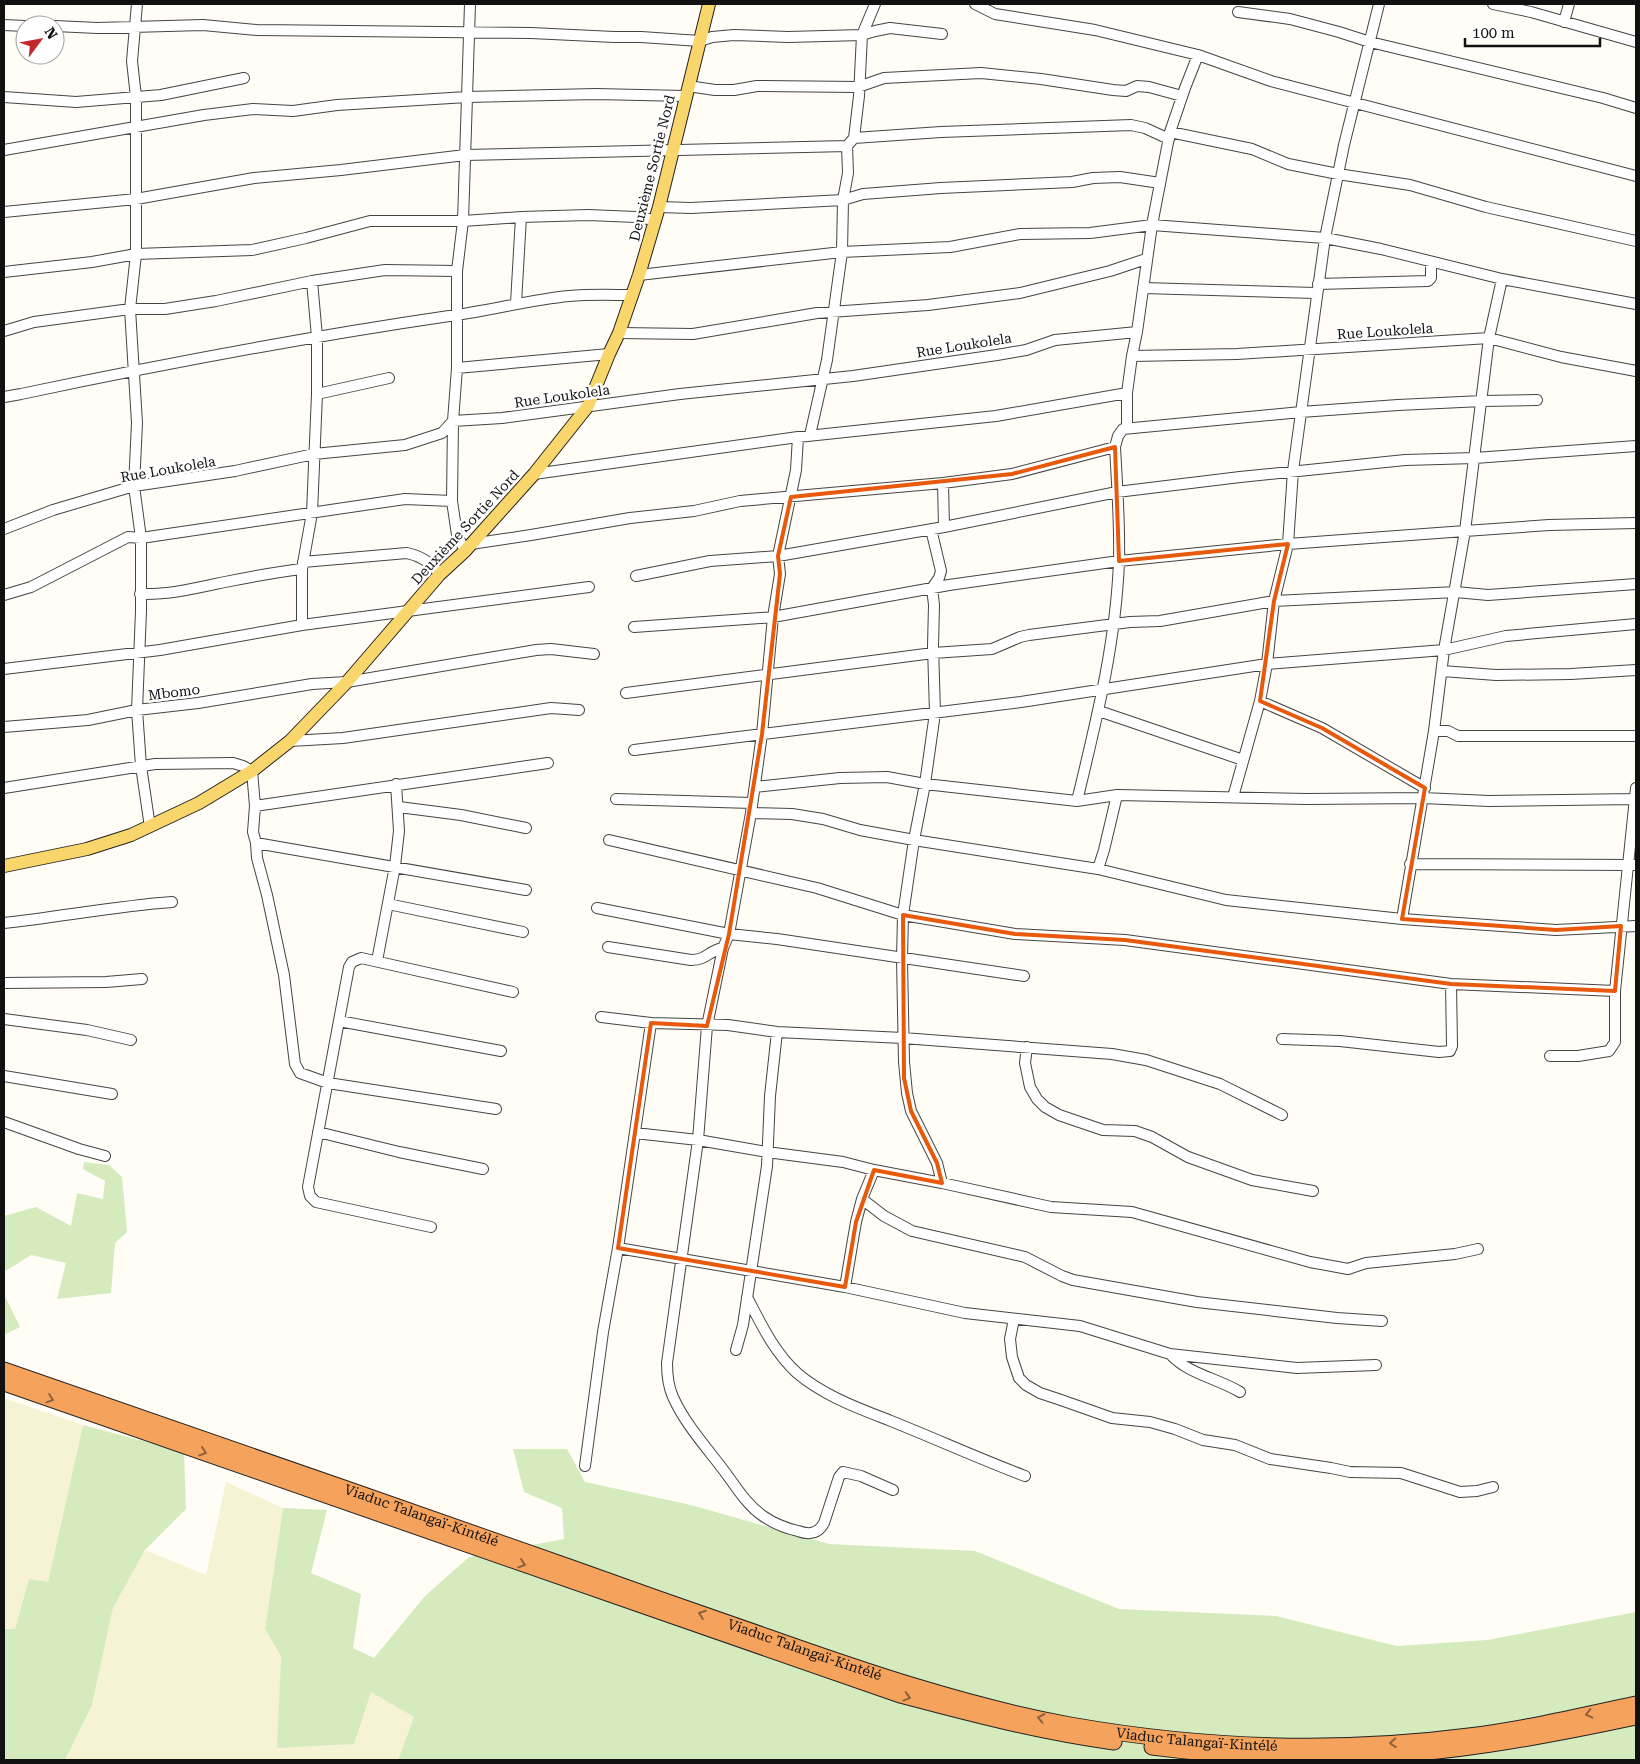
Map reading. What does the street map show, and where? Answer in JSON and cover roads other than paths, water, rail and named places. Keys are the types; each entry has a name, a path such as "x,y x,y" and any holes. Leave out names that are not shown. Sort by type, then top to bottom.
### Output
{"highway":[{"name":"Viaduc Talangaï-Kintélé","path":"4,1370 860,1670 964,1700 1067,1724 1142,1736 1212,1743 1333,1746 1474,1736 1553,1722 1636,1704"},
{"name":"Viaduc Talangaï-Kintélé","path":"4,1383 857,1681 900,1695 1064,1735 1211,1754 1336,1758 1448,1750 1554,1735 1636,1717"}],"main road":[{"name":"Deuxième Sortie Nord","path":"4,866 86,849 150,827 199,803 252,771 290,741 347,682 440,574 468,547 534,474 588,406 619,333 633,295 659,207 709,4"}],"street":[{"path":"137,4 132,61 136,97 136,254 130,309 136,423 134,486 141,538 141,611 137,710 141,766 150,827"},
{"path":"470,4 462,222 457,270 457,368 453,420 452,501 457,535 468,547 630,518 694,510 740,501 943,483 1012,474 1115,447"},
{"path":"810,436 823,379 842,252 843,200 858,87 862,35 875,4"},
{"path":"975,4 995,14 1095,30 1198,55 1271,81 1636,176"},
{"path":"1234,797 1260,701 1267,664 1274,601 1288,544 1293,471 1324,238 1354,103 1380,4"},
{"path":"1493,4 1636,42"},
{"path":"1564,22 1569,4"},
{"path":"1238,12 1290,19 1370,42 1636,108"},
{"path":"65,26 97,28 135,25 203,25 257,30 571,34 614,37 641,36 700,41 712,37 734,35 788,37 862,35 875,30 890,28 942,34"},
{"path":"1128,428 1128,393 1132,356 1152,225 1170,135 1182,96 1198,55"},
{"path":"4,150 204,115 253,109 292,112 337,105 467,97 724,90 757,86 858,87 884,78 981,73 1040,79 1113,90 1126,90 1137,86 1150,87 1182,96"},
{"path":"4,96 76,102 161,95 244,78"},
{"path":"4,212 136,199 254,178 465,155 672,150 851,142 941,132 1131,125 1170,135 1252,149 1288,164 1410,185 1486,207 1636,241"},
{"path":"659,207 691,208 843,200 863,194 941,188 1072,182 1094,178 1120,177 1160,183"},
{"path":"4,272 92,262 136,254 252,250 370,221 462,222 521,217 588,216 636,217 655,220"},
{"path":"516,303 521,217"},
{"path":"639,275 842,252 950,247 1020,234 1090,233 1152,225 1324,238 1381,249 1502,280 1636,304"},
{"path":"619,333 693,334 817,313 928,305 1020,293 1110,271 1146,259"},
{"path":"1143,288 1317,289 1428,282 1431,278 1431,262"},
{"path":"4,331 34,322 130,309 165,309 216,301 312,281 385,270 457,270"},
{"path":"1402,919 1434,731 1444,650 1456,592 1475,458 1489,338 1502,280"},
{"path":"302,625 302,566 312,513 317,394 317,337 312,281"},
{"path":"4,397 134,370 317,337 458,315 516,303 577,295 633,295"},
{"name":"Rue Loukolela","path":"4,529 53,510 134,486 235,471 314,454 405,445 442,433 453,420 502,418 588,406 823,379 998,355 1026,350 1055,340 1137,332"},
{"name":"Rue Loukolela","path":"1132,356 1236,354 1489,338 1561,357 1636,371"},
{"path":"457,368 609,354"},
{"path":"317,394 389,378"},
{"path":"534,474 798,437 996,416 1128,393"},
{"path":"1077,800 1104,688 1113,624 1119,561 1115,447 1123,429 1301,412 1482,401 1537,400"},
{"path":"798,437 796,470 778,556 780,574 773,617 762,734 752,808 729,934 723,948 707,1026 698,1140 667,1363 668,1379 672,1395 699,1438 749,1504 762,1516 775,1523 810,1534 822,1527 839,1477 843,1472 849,1472 893,1490"},
{"path":"636,576 710,561 778,556 944,527 1118,492 1405,460 1475,458 1636,446"},
{"path":"943,483 944,527"},
{"path":"4,595 31,587 128,538 141,538 405,499 452,501"},
{"path":"634,627 773,617 932,588 1119,561 1288,544 1465,530 1549,525 1636,523"},
{"path":"931,528 941,571 939,578 932,588 934,605 934,713 925,784 914,840 903,915 902,959 904,1078 911,1111 937,1164 942,1183"},
{"path":"140,594 157,595 302,566 407,553 418,555 425,559 440,574"},
{"path":"626,693 933,653 992,649 1020,637 1113,624 1160,621 1274,601 1456,592 1488,595 1636,584"},
{"path":"4,669 139,652 302,625 589,587"},
{"path":"634,750 1021,702 1267,664 1444,650 1506,636 1636,624"},
{"name":"Mbomo","path":"4,727 88,720 137,710 198,703 312,684 347,682 536,650 551,649 594,654"},
{"path":"1442,672 1496,675 1571,674 1636,670"},
{"path":"1260,701 1322,728 1424,793"},
{"path":"290,741 343,738 551,708 579,710"},
{"path":"1099,711 1243,760"},
{"path":"1434,731 1448,731 1458,736 1636,736"},
{"path":"4,788 141,766 233,763 252,771 255,806 253,832 258,863 267,895 284,976 295,1064 300,1073 328,1083 496,1109"},
{"path":"255,806 548,763"},
{"path":"754,787 840,778 887,777 925,784 1077,800 1117,795 1307,800 1424,793 1489,801 1636,795 1632,865 1621,926 1615,991 1614,1042 1609,1051 1578,1056 1550,1056"},
{"path":"377,961 395,866 399,831 396,784"},
{"path":"1098,869 1117,795"},
{"path":"616,799 752,808 823,819 860,830 914,840 1098,869 1226,900 1402,919 1556,930 1636,926"},
{"path":"398,807 461,815 526,828"},
{"path":"609,840 817,888 903,915 1015,934 1125,940 1451,984 1615,991"},
{"path":"256,843 526,890"},
{"path":"1410,864 1632,865"},
{"path":"4,923 62,917 132,905 172,902"},
{"path":"388,904 523,932"},
{"path":"597,908 729,934 777,939 1024,976"},
{"path":"608,948 701,960 713,950 723,948"},
{"path":"430,1228 316,1202 310,1196 308,1187 349,967 352,962 360,958 513,992"},
{"path":"4,984 106,982 142,979"},
{"path":"1282,1039 1340,1041 1439,1052 1450,1050 1452,1046 1451,984"},
{"path":"601,1018 651,1023 736,1026 777,1032 1027,1046 1112,1054 1146,1060 1220,1084 1282,1116"},
{"path":"4,1019 87,1030 131,1040"},
{"path":"339,1021 501,1051"},
{"path":"585,1466 602,1332 618,1248 651,1023"},
{"path":"736,1350 743,1325 767,1166 770,1096 777,1032"},
{"path":"1027,1046 1025,1064 1030,1087 1037,1099 1045,1107 1059,1115 1103,1130 1135,1131 1152,1137 1188,1158 1252,1180 1313,1191"},
{"path":"4,1076 112,1094"},
{"path":"4,1122 79,1149 105,1156"},
{"path":"318,1132 399,1152 483,1169"},
{"path":"635,1133 698,1140 767,1152 843,1162 1051,1207 1132,1212 1310,1262 1348,1269 1366,1263 1455,1254 1478,1249"},
{"path":"846,1287 856,1222 862,1199 874,1170"},
{"path":"862,1199 884,1216 912,1231 1024,1257 1073,1280 1196,1302 1336,1318 1382,1321"},
{"path":"618,1248 846,1287 965,1313 1080,1326 1170,1354 1297,1368 1376,1365"},
{"path":"747,1297 766,1335 780,1354 796,1372 816,1387 852,1406 1025,1476"},
{"path":"1014,1318 1011,1332 1014,1366 1019,1378 1026,1385 1040,1393 1112,1418 1150,1422 1203,1440 1235,1445 1270,1459 1350,1472 1401,1473 1460,1492 1477,1491 1493,1487"},
{"path":"1170,1354 1177,1362 1194,1372 1226,1384 1240,1392"}]}
